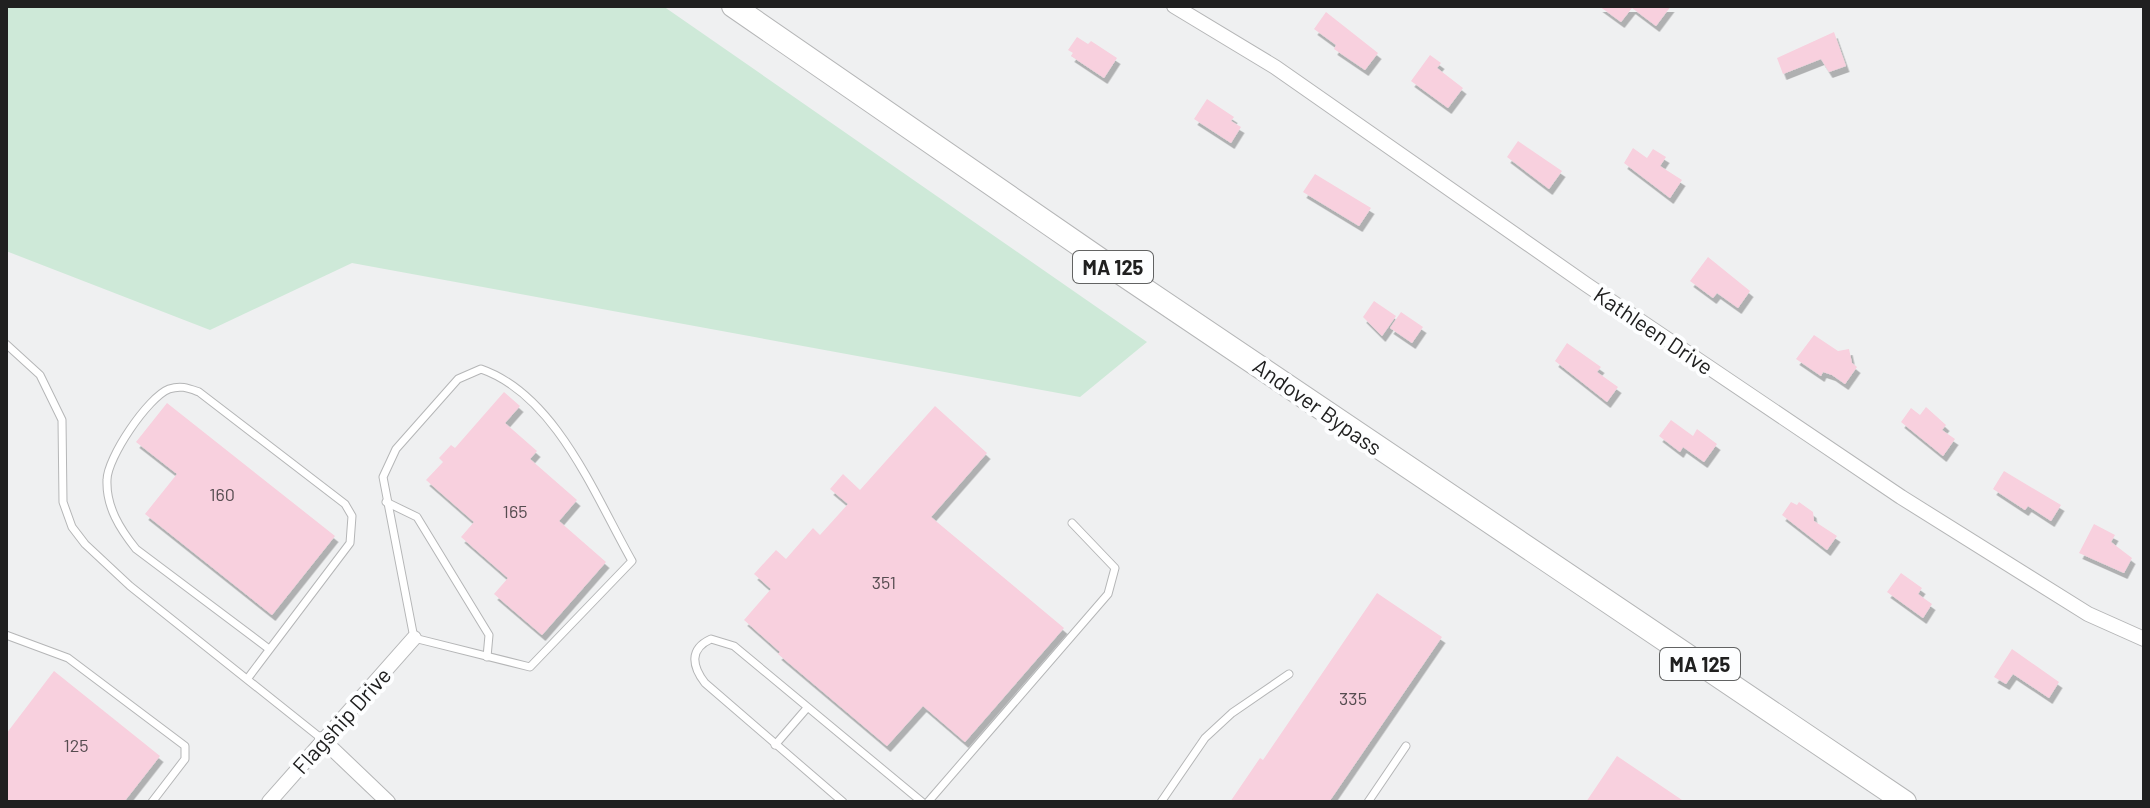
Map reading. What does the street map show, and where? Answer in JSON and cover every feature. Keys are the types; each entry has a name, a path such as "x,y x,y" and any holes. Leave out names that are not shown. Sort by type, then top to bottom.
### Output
{"main road":[{"name":"Andover Bypass","path":"733,6 1104,262 1905,802"}],"street":[{"name":"Kathleen Drive","path":"1174,6 1275,67 1587,285 1901,497 2088,614 2144,639"},
{"name":"Flagship Drive","path":"269,802 414,638"},
{"path":"322,739 388,802"}],"lane":[{"path":"6,344 40,375 62,420 64,444 60,479 63,502 72,527 85,544 130,586 322,739"},
{"path":"481,369 500,376 551,419 632,561 530,667 414,638 383,477 396,449 458,379 481,369"},
{"path":"248,678 350,543 352,516 345,504 199,392 181,386 168,390 155,397 109,463 109,500 120,529 136,549 269,649"},
{"path":"386,502 417,517 489,635 487,657"},
{"path":"843,802 732,710 695,669 695,653 700,644 711,639 734,646 925,802 1108,594 1115,568 1072,523"},
{"path":"6,635 68,658 185,746 185,759 152,802"},
{"path":"1161,802 1205,738 1232,713 1289,674"},
{"path":"775,745 807,708"},
{"path":"1368,802 1406,746"}],"green space":[{"path":"6,6 663,6 1147,342 1080,397 352,263 210,330 6,251"}],"building":[{"path":"1599,6 1671,6 1656,26 1632,8 1621,22"},
{"path":"1326,12 1378,53 1365,70 1334,49 1336,45 1314,29"},
{"path":"1834,32 1846,66 1829,72 1821,59 1783,74 1777,58"},
{"path":"1077,37 1088,44 1091,41 1117,58 1104,78 1071,56 1073,53 1068,50"},
{"path":"1430,55 1441,63 1437,68 1463,88 1448,108 1411,81"},
{"path":"1207,99 1234,117 1231,121 1241,127 1231,143 1194,119"},
{"path":"1518,141 1562,171 1549,189 1507,157"},
{"path":"1633,148 1647,158 1653,149 1666,157 1660,166 1682,180 1670,198 1624,163"},
{"path":"1315,174 1371,208 1359,226 1303,192"},
{"path":"1708,257 1750,291 1738,308 1717,293 1713,298 1690,281"},
{"path":"1374,301 1396,316 1382,336 1363,317"},
{"path":"1401,312 1423,327 1412,343 1390,328"},
{"path":"1814,335 1838,351 1849,349 1852,363 1857,367 1845,384 1823,372 1821,376 1796,359"},
{"path":"1567,343 1601,367 1597,372 1618,387 1607,402 1555,361"},
{"path":"504,392 520,406 505,423 537,451 530,459 577,500 559,521 606,562 542,635 494,594 508,578 461,537 474,522 426,480 443,462 439,458 451,445 455,448"},
{"path":"167,403 335,536 272,615 145,514 177,474 136,442"},
{"path":"935,406 987,453 931,517 1064,628 965,742 923,706 887,746 778,654 780,652 744,620 771,589 754,574 776,550 786,559 813,528 820,535 848,504 830,489 843,474 860,490"},
{"path":"1926,407 1946,425 1942,430 1955,439 1943,456 1901,422 1911,408 1920,415"},
{"path":"1671,420 1693,436 1697,429 1717,444 1704,462 1683,447 1680,452 1659,436"},
{"path":"2004,471 2061,505 2051,521 2028,506 2025,510 1993,489"},
{"path":"1791,502 1797,505 1799,502 1813,512 1814,521 1837,536 1827,550 1782,515"},
{"path":"2094,524 2115,535 2111,542 2132,558 2124,573 2079,553"},
{"path":"1901,573 1922,588 1918,594 1932,604 1923,618 1887,592"},
{"path":"1377,593 1442,637 1329,802 1230,802 1260,758 1263,760"},
{"path":"2012,649 2059,682 2049,698 2013,674 2006,684 1994,677"},
{"path":"54,671 160,756 124,802 6,802 6,734"},
{"path":"1617,756 1685,802 1586,802"}]}
